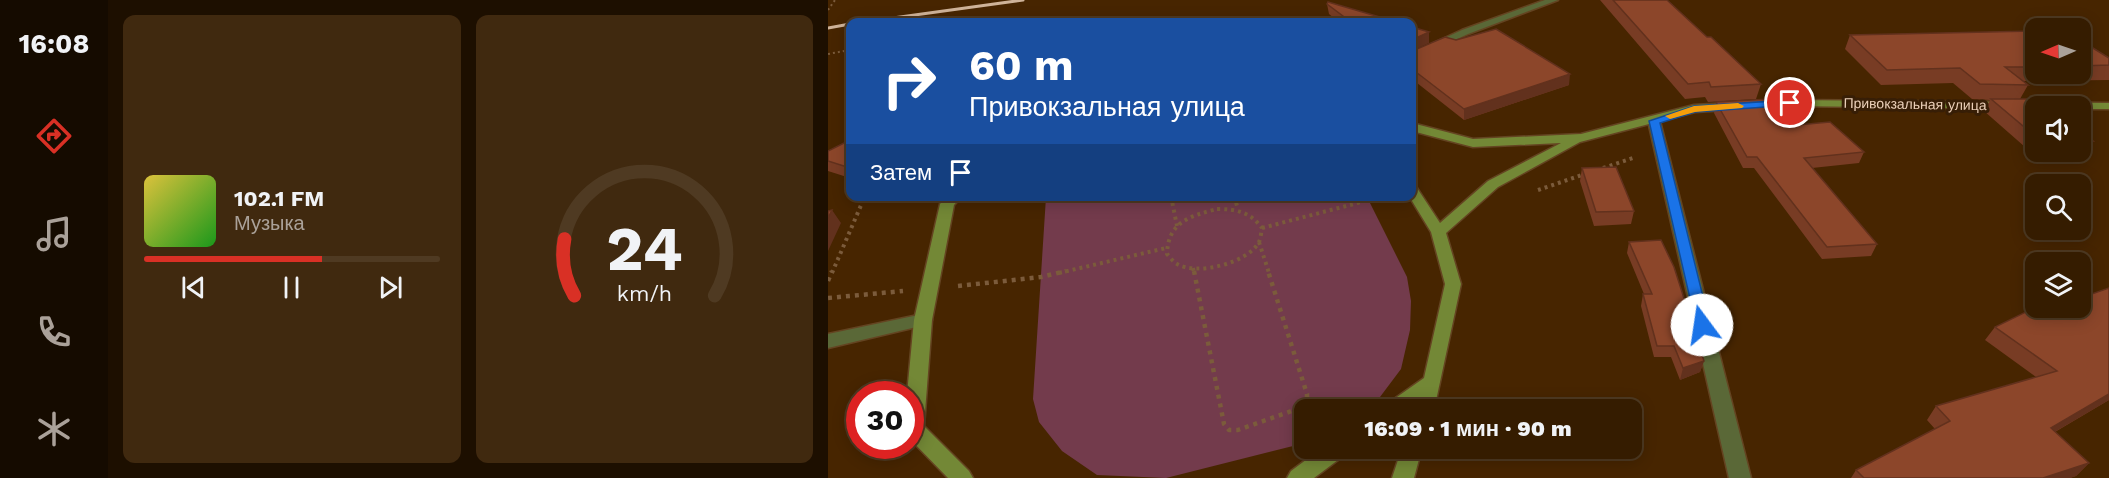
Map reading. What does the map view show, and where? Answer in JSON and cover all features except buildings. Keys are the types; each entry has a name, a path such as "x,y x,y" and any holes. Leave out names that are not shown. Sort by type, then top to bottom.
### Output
{"street":[{"path":"1416,55 1466,32 1554,0"},
{"name":"Привокзальная улица","path":"1416,128 1473,143 1581,138 1694,109 1790,103 2109,106"},
{"path":"1654,121 1659,150 1740,478"},
{"name":"Привокзальная улица","path":"1438,232 1492,184 1581,138"},
{"path":"1416,197 1438,232 1453,284 1427,399"},
{"path":"950,201 947,204 923,320 914,429 962,478"},
{"path":"828,342 923,320"},
{"path":"1409,399 1432,382"},
{"path":"1298,478 1325,459"},
{"path":"1403,478 1409,459"}],"path":[{"path":"828,10 835,0"},
{"path":"828,54 846,51"},
{"path":"1602,168 1659,150"},
{"path":"1537,190 1591,172"},
{"path":"828,281 864,201"},
{"path":"1172,201 1176,225"},
{"path":"1236,201 1238,209"},
{"path":"1262,228 1365,201"},
{"path":"1193,268 1224,424 1228,430 1238,430 1300,408 1307,402 1307,394 1259,242 1262,228 1254,216 1238,209 1217,209 1195,214 1176,225 1166,240 1166,248 1167,254 1178,265 1193,268 1223,266 1245,256 1259,242"},
{"path":"828,298 1041,277 1166,248"}],"shaded area":[{"path":"1046,201 1369,201 1407,277 1411,301 1410,330 1401,369 1378,399 1294,399 1294,446 1166,478 1097,475 1062,451 1039,422 1033,399"}],"railway":[{"path":"893,18 1023,0"},
{"path":"828,28 846,25"}],"slow traffic":[{"path":"1670,116 1694,109 1738,106"}],"route":[{"path":"1702,325 1654,121 1694,109 1790,103"}]}
